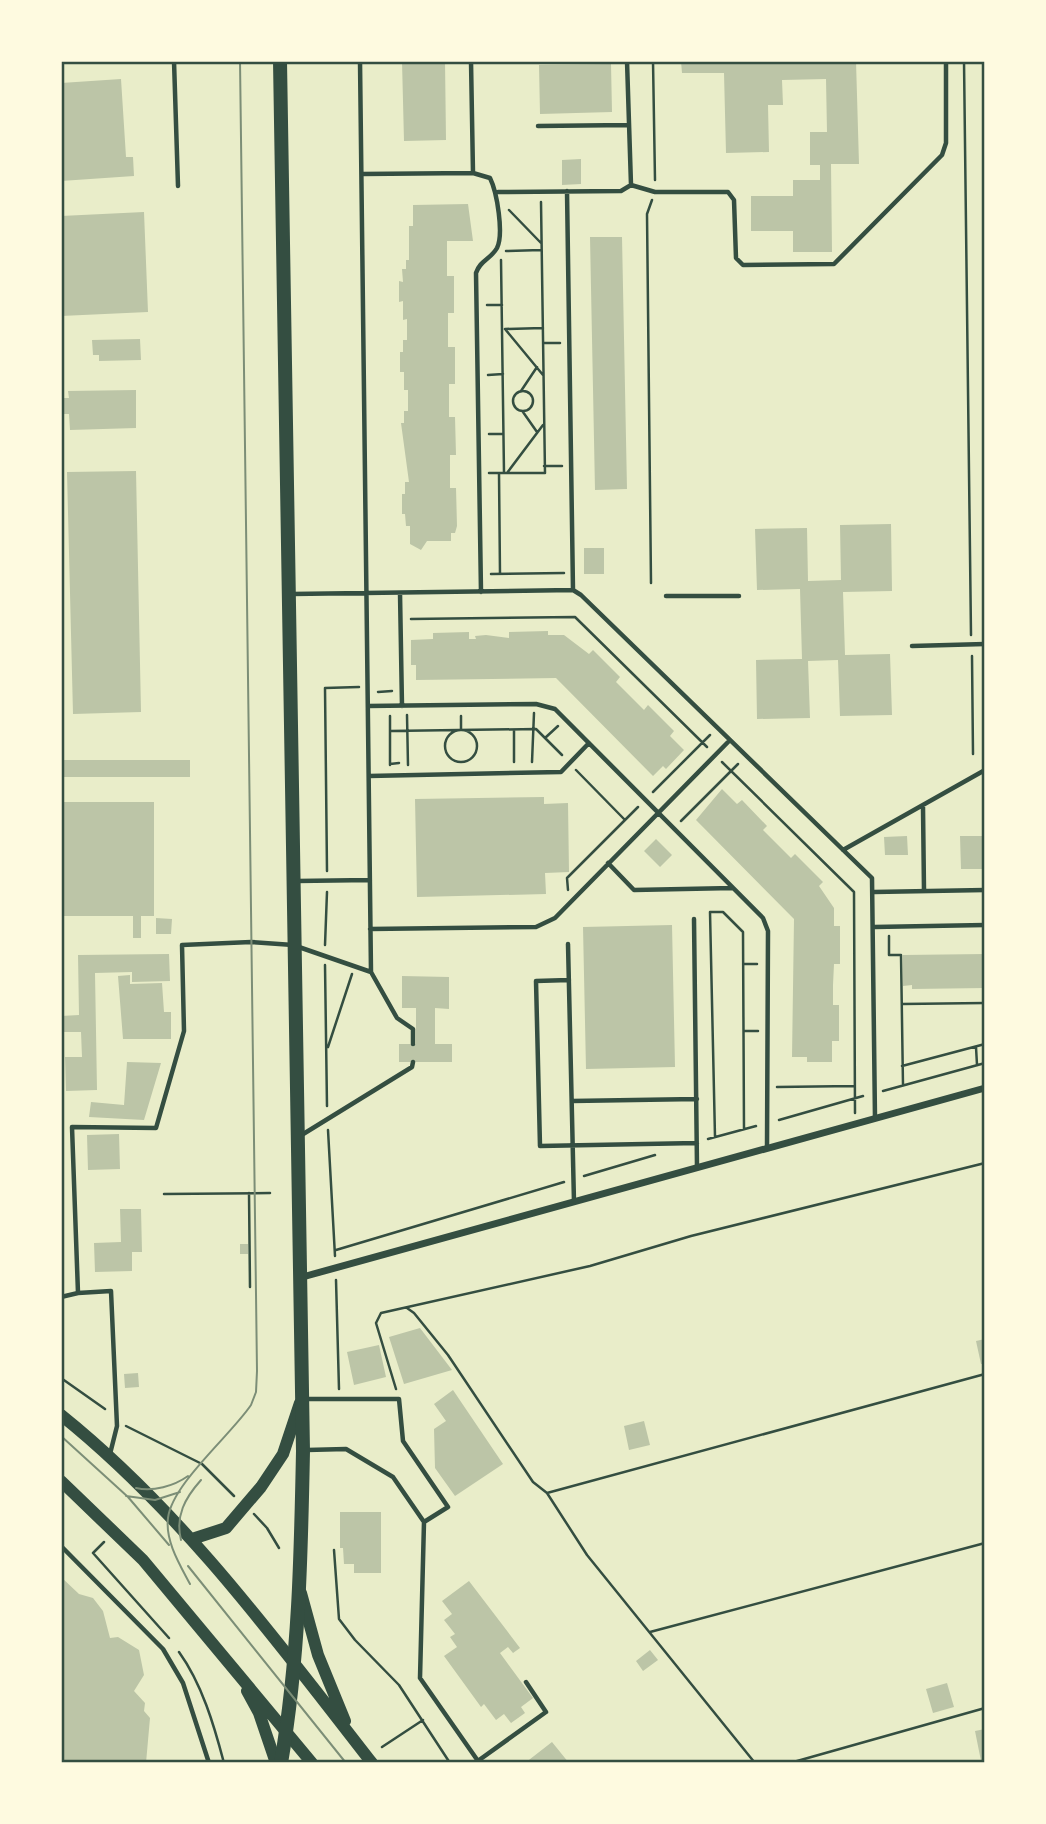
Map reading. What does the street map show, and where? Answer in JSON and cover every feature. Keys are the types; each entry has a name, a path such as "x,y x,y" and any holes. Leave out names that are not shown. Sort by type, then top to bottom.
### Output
{"highway":[{"path":"280,61 298,1278 303,1451 300,1587 295,1663 281,1763"}],"main road":[{"path":"192,1539 226,1528 261,1487 283,1454 301,1399"},
{"path":"61,1415 110,1455 192,1539 295,1663 372,1763"},
{"path":"61,1480 142,1560 312,1763"},
{"path":"300,1587 330,1690 358,1746"},
{"path":"222,1653 258,1713 276,1763"}],"street":[{"path":"298,1278 985,1088"}],"lane":[{"path":"174,61 178,186"},
{"path":"360,61 371,971 397,1018 413,1029 413,1044"},
{"path":"471,61 473,173"},
{"path":"627,61 631,185"},
{"path":"498,192 621,191 631,185 655,192 728,192 732,195 736,258 743,265 834,264 942,155 946,144 946,61"},
{"path":"538,126 629,125"},
{"path":"362,174 473,173 490,178 498,192 498,246 492,256 479,263 476,273 481,592"},
{"path":"568,191 573,590"},
{"path":"287,594 573,590 872,878 875,1119"},
{"path":"400,593 404,706"},
{"path":"666,596 739,596"},
{"path":"912,646 985,644"},
{"path":"368,706 536,704 555,709 763,918 768,931 767,1149"},
{"path":"370,929 536,927 555,918 730,740"},
{"path":"369,776 561,772 589,743"},
{"path":"844,850 985,770"},
{"path":"923,806 924,891"},
{"path":"608,863 634,890 733,888"},
{"path":"292,881 370,880"},
{"path":"874,892 985,890"},
{"path":"694,919 698,1168"},
{"path":"874,927 985,925"},
{"path":"78,1293 72,1127 156,1128 184,1031 182,946 251,942 293,945 371,971"},
{"path":"568,944 575,1202"},
{"path":"569,980 536,981 540,1146 697,1143"},
{"path":"296,1138 405,1072 412,1067 412,1062"},
{"path":"572,1101 696,1099"},
{"path":"61,1297 111,1291 117,1418 110,1455"},
{"path":"301,1399 399,1399 403,1441 448,1507 424,1522"},
{"path":"303,1451 346,1449 393,1477 424,1522 420,1678 477,1762 546,1712 526,1682"},
{"path":"61,1546 163,1649 183,1683 209,1763"}],"path":[{"path":"651,583 647,214 655,192 653,61"},
{"path":"964,61 973,754"},
{"path":"479,474 544,473 541,192"},
{"path":"498,199 541,243"},
{"path":"500,574 503,473 501,251 541,250"},
{"path":"477,305 502,305"},
{"path":"503,329 542,328"},
{"path":"503,329 543,375"},
{"path":"542,344 570,343"},
{"path":"513,401 537,367"},
{"path":"477,375 503,374"},
{"path":"521,391 528,392 533,401 531,407 522,411"},
{"path":"503,401 513,401"},
{"path":"513,401 537,432"},
{"path":"533,401 544,401"},
{"path":"503,473 544,424"},
{"path":"478,435 503,434"},
{"path":"544,467 571,466"},
{"path":"480,574 573,573"},
{"path":"400,619 575,617 854,892 855,1124"},
{"path":"340,1399 326,1051 325,688 392,691"},
{"path":"532,772 531,729 536,704"},
{"path":"461,705 461,730"},
{"path":"390,706 390,775"},
{"path":"404,706 408,731 408,775"},
{"path":"545,738 565,719"},
{"path":"514,729 514,762"},
{"path":"390,731 536,729 625,820"},
{"path":"461,730 472,735 477,746 473,758 461,763 450,758 444,746 449,735 461,730"},
{"path":"554,761 561,754"},
{"path":"674,828 746,756"},
{"path":"715,1137 710,912 723,912 743,932 744,1129"},
{"path":"889,926 889,955 901,955 903,1085"},
{"path":"743,964 768,964"},
{"path":"326,1051 338,1024 355,966"},
{"path":"901,1004 985,1003"},
{"path":"744,1031 768,1031"},
{"path":"902,1066 985,1044"},
{"path":"976,1047 977,1065"},
{"path":"697,1143 985,1063"},
{"path":"768,1087 854,1086"},
{"path":"335,1250 660,1154"},
{"path":"399,1399 376,1323 381,1313 590,1266 691,1236 985,1163"},
{"path":"249,1193 250,1287"},
{"path":"164,1194 270,1193"},
{"path":"407,1308 414,1312 448,1355 533,1482 547,1493 587,1555 755,1763"},
{"path":"547,1493 985,1374"},
{"path":"61,1378 130,1429 202,1464 236,1499"},
{"path":"253,1513 267,1528 279,1548"},
{"path":"650,1632 985,1543"},
{"path":"334,1550 340,1619 355,1640 399,1685 450,1763"},
{"path":"790,1763 985,1708"},
{"path":"382,1746 423,1720"}],"building":[{"path":"402,61 445,61 446,140 404,141"},
{"path":"681,61 856,61 859,164 831,164 832,252 793,252 793,231 751,231 751,196 793,196 793,180 820,180 820,165 810,165 810,132 827,132 826,79 782,80 783,105 768,105 769,152 726,153 724,73 682,73"},
{"path":"611,64 612,112 540,114 539,65"},
{"path":"121,79 126,157 133,157 134,176 61,181 61,83"},
{"path":"581,159 581,184 562,185 562,160"},
{"path":"468,204 473,241 447,241 447,276 454,276 454,313 448,313 448,347 455,347 455,384 449,384 449,417 455,417 456,455 450,455 450,488 456,488 457,526 455,533 451,533 451,541 427,541 421,550 410,544 410,526 406,526 405,514 402,514 402,494 405,494 405,482 409,482 401,423 404,423 404,411 408,411 408,390 404,390 404,372 400,372 400,352 403,352 403,340 407,340 407,319 403,320 403,301 399,302 399,281 403,282 402,269 406,269 406,260 409,260 409,226 413,226 413,205"},
{"path":"144,212 148,312 61,316 61,216"},
{"path":"590,237 622,237 627,489 595,490"},
{"path":"140,339 141,360 99,361 99,355 93,355 92,340"},
{"path":"136,390 136,428 70,430 69,414 62,414 62,398 69,398 68,391"},
{"path":"136,471 141,712 73,714 67,472"},
{"path":"891,524 892,591 843,592 845,655 890,654 892,715 840,716 838,660 808,661 810,718 757,719 756,660 802,659 800,589 757,590 755,529 807,528 808,581 841,580 840,525"},
{"path":"584,548 604,548 604,574 584,574"},
{"path":"548,631 548,635 564,635 589,654 593,650 620,677 616,682 644,710 648,705 674,731 670,736 684,750 666,769 663,766 653,776 556,678 416,680 416,665 411,665 411,640 433,639 433,633 469,632 469,639 476,639 475,636 486,635 509,638 509,632"},
{"path":"61,760 190,760 190,777 61,777"},
{"path":"722,789 737,804 742,800 767,826 763,830 791,858 795,854 823,882 819,886 834,908 834,926 840,926 840,964 834,964 833,985 833,1005 839,1005 839,1041 832,1041 832,1062 807,1062 807,1057 792,1057 794,919 696,820"},
{"path":"544,797 544,804 568,803 569,872 545,873 546,894 417,897 415,799"},
{"path":"61,802 154,802 154,916 141,916 141,938 133,938 133,916 61,916"},
{"path":"907,836 908,855 885,855 884,837"},
{"path":"960,836 985,836 985,869 961,869"},
{"path":"656,839 672,855 660,867 644,851"},
{"path":"156,918 172,919 171,934 156,934"},
{"path":"672,925 675,1067 586,1069 583,927"},
{"path":"169,954 170,981 132,982 132,972 95,973 97,1090 66,1091 65,1057 82,1057 81,1032 61,1032 61,1016 79,1015 78,955"},
{"path":"985,954 985,988 912,989 912,985 903,986 903,955"},
{"path":"130,975 130,984 162,983 164,1012 171,1012 171,1039 123,1039 118,976"},
{"path":"402,976 449,977 449,1009 435,1008 435,1044 452,1044 452,1062 399,1062 399,1044 416,1044 416,1008 402,1008"},
{"path":"127,1062 161,1063 144,1120 89,1117 91,1102 124,1105"},
{"path":"119,1134 120,1169 88,1170 87,1135"},
{"path":"120,1209 141,1209 142,1252 132,1252 132,1271 95,1272 94,1243 121,1242"},
{"path":"240,1244 248,1244 248,1254 240,1254"},
{"path":"420,1328 452,1370 404,1384 389,1337"},
{"path":"985,1339 985,1364 981,1364 976,1341"},
{"path":"379,1345 386,1377 354,1385 347,1352"},
{"path":"138,1373 139,1387 125,1388 124,1374"},
{"path":"453,1390 503,1464 455,1496 435,1468 434,1429 446,1421 434,1404"},
{"path":"644,1421 650,1445 629,1450 624,1426"},
{"path":"340,1512 381,1512 381,1573 354,1573 354,1564 344,1564 343,1548 340,1548"},
{"path":"61,1577 79,1594 93,1598 103,1611 110,1638 118,1637 139,1650 144,1675 134,1691 145,1703 144,1711 150,1718 146,1763 61,1763"},
{"path":"469,1581 520,1648 513,1653 508,1647 500,1653 533,1698 521,1707 525,1713 511,1723 504,1714 496,1720 484,1704 481,1707 444,1656 457,1647 450,1637 455,1634 444,1620 452,1614 442,1601"},
{"path":"650,1650 658,1660 643,1671 636,1661"},
{"path":"947,1683 954,1707 933,1713 926,1689"},
{"path":"985,1729 985,1760 981,1761 975,1731"},
{"path":"552,1742 569,1763 525,1763"}],"tram line":[{"path":"190,1584 174,1553 169,1535 168,1518 172,1505 190,1475 251,1405 256,1392 257,1371 240,61"},
{"path":"61,1436 128,1497 169,1545"},
{"path":"136,1488 163,1487 188,1476"},
{"path":"181,1540 180,1515 190,1494 201,1480"},
{"path":"126,1496 155,1500 180,1492"},
{"path":"188,1566 346,1763"}]}
